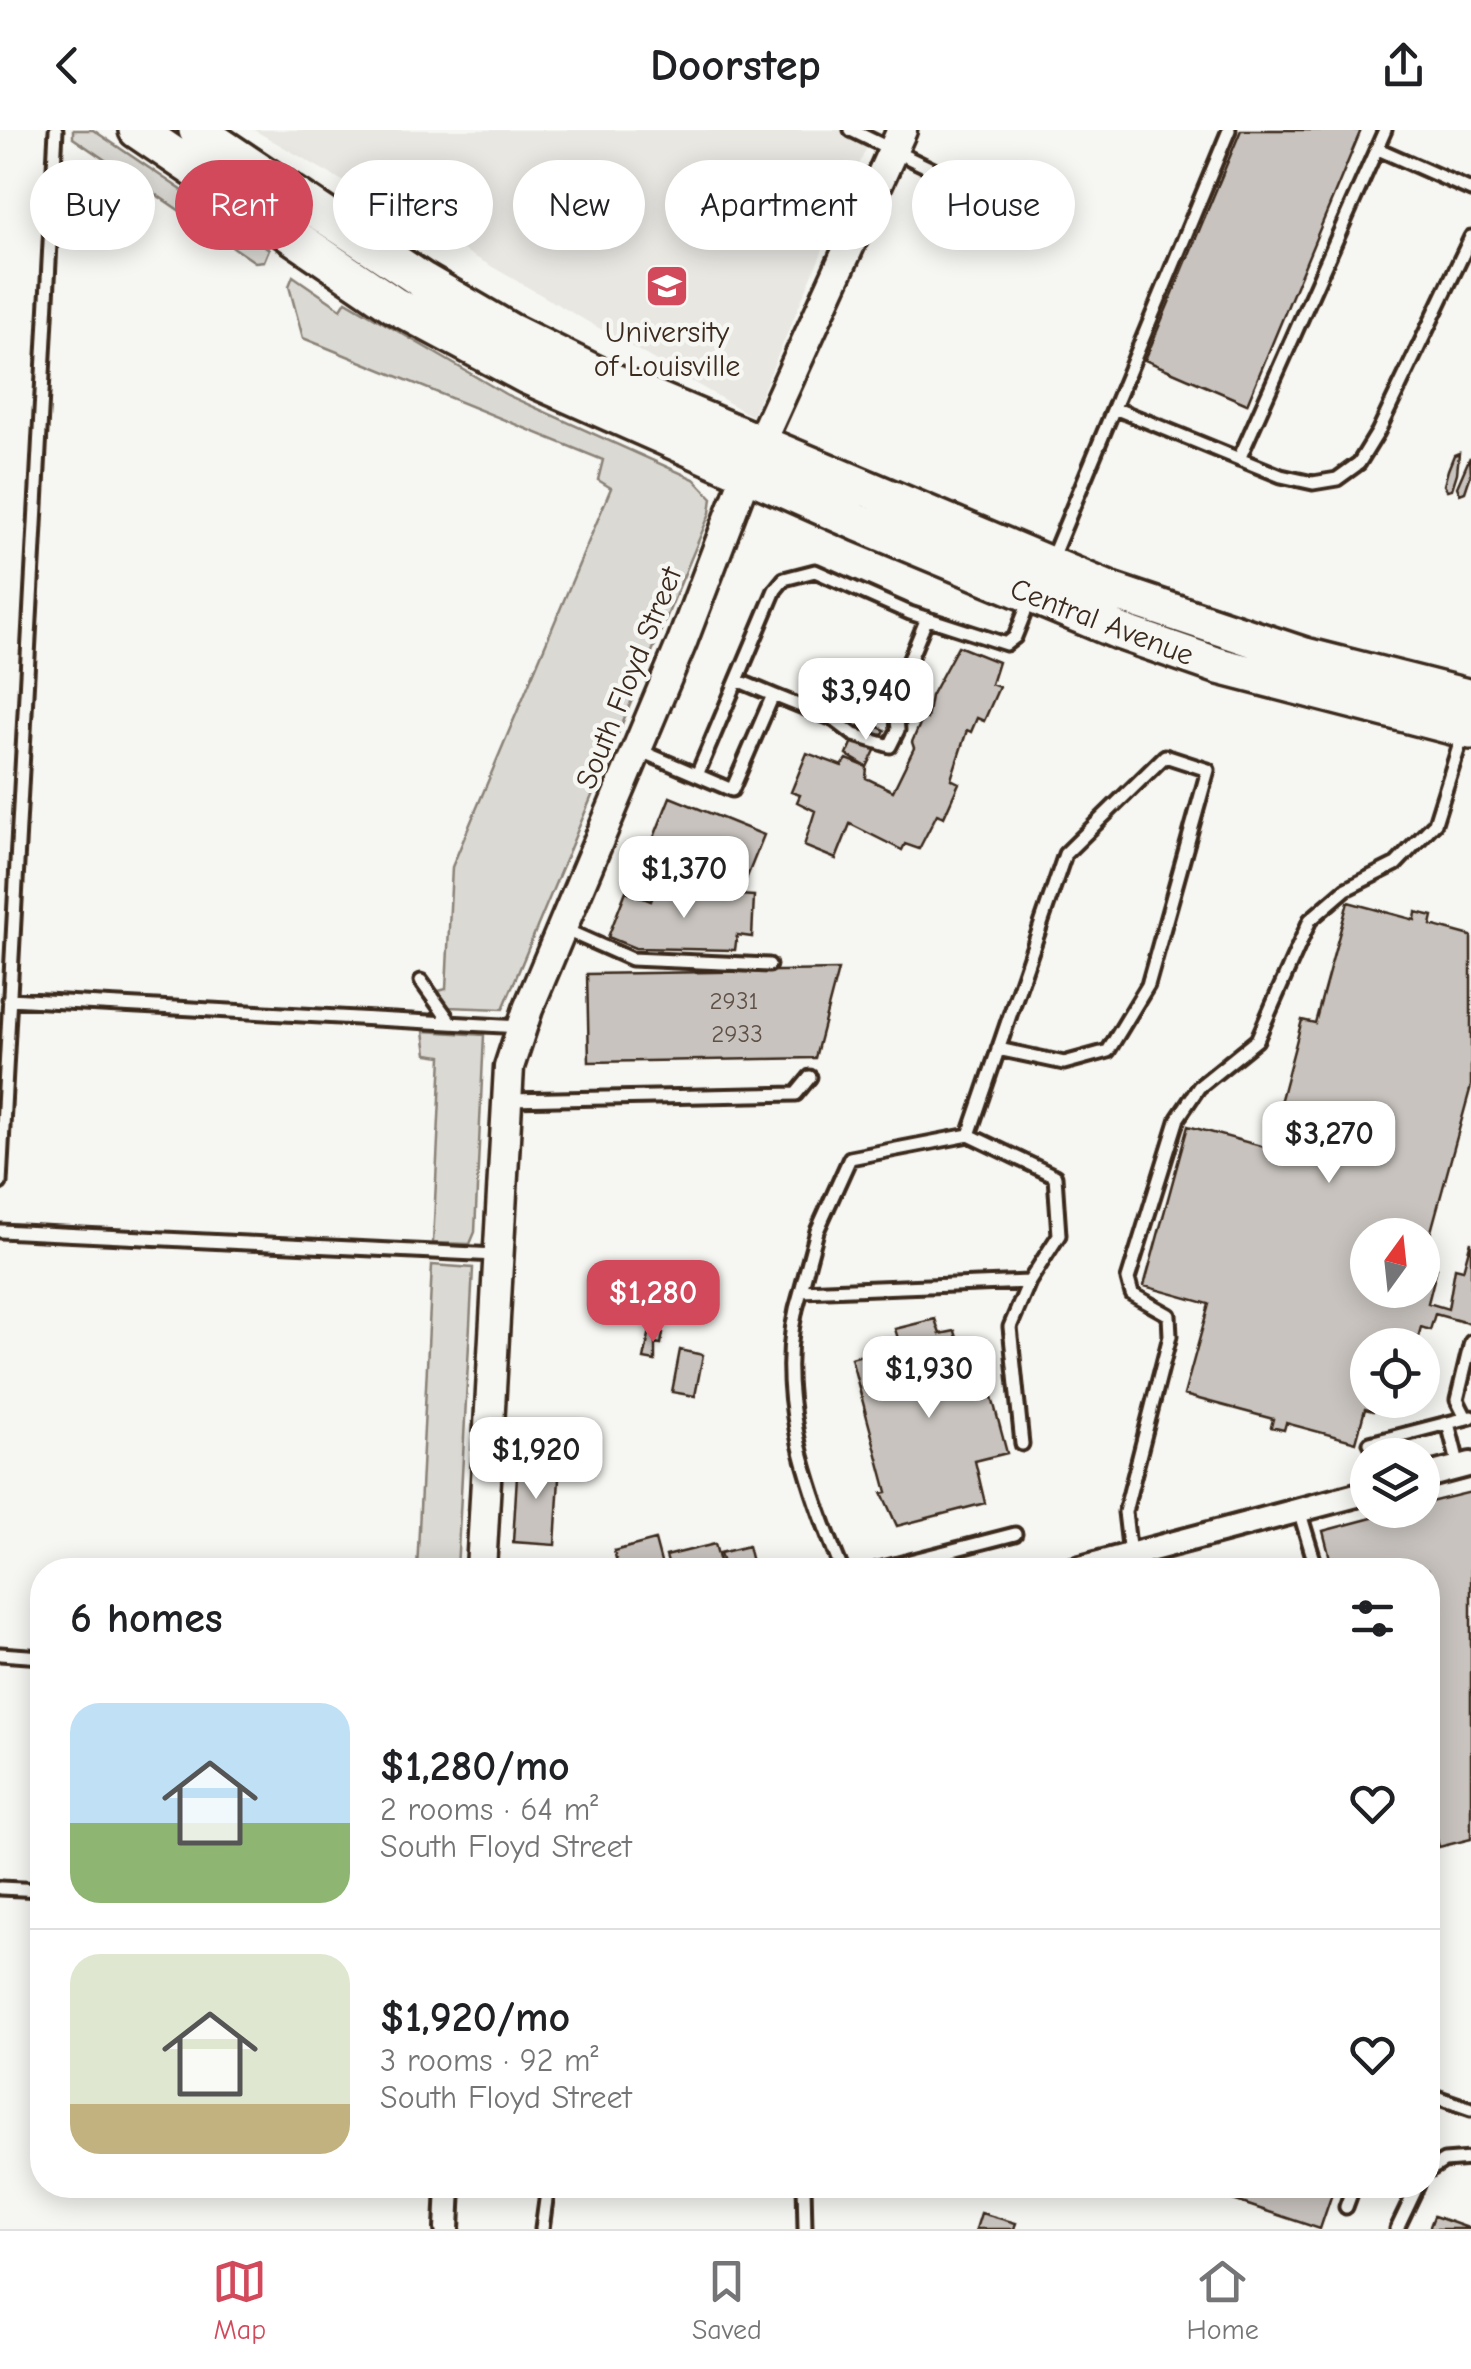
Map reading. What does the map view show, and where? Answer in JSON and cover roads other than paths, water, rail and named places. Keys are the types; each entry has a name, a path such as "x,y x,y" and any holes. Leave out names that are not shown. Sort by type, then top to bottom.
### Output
{"main road":[{"path":"137,130 394,305 527,376 754,459"},
{"path":"197,130 358,240 508,331 754,459"},
{"name":"Central Avenue","path":"754,459 1040,581 1220,666 1469,715"}],"street":[{"name":"South Floyd Street","path":"481,1558 505,1099 521,1027 754,459 897,140"},
{"path":"1440,1472 1465,1466"},
{"path":"1116,1558 1350,1497"},
{"path":"447,2229 448,2198"}],"lane":[{"path":"0,1183 56,130"},
{"path":"851,130 897,140 924,160"},
{"path":"697,774 775,590 784,579 815,571 927,618 1006,644 1015,636 1228,130"},
{"path":"1239,458 1385,130"},
{"path":"1378,148 1471,190"},
{"path":"1114,408 1239,458 1313,482 1337,479 1359,464 1378,432 1471,237"},
{"path":"737,680 825,715 854,735 890,746 898,730 895,695 927,618"},
{"path":"825,715 836,690 896,712"},
{"path":"636,750 732,790 773,694"},
{"path":"1130,1554 1125,1512 1170,1336 1169,1314 1132,1294 1128,1279 1178,1118 1199,1087 1257,1040 1310,920 1346,888 1396,864 1435,824 1469,715"},
{"path":"969,1135 998,1049 1065,854 1165,756 1208,770 1148,985 1108,1051 1064,1064 998,1049"},
{"path":"561,928 631,959 768,964"},
{"path":"421,981 451,1023"},
{"path":"9,999 521,1027"},
{"path":"505,1099 796,1094 810,1077"},
{"path":"837,1558 810,1493 796,1434 788,1330 817,1232 850,1158 969,1135 1055,1176 1058,1235 1029,1282 1010,1327 1022,1444"},
{"path":"0,1231 496,1255"},
{"path":"801,1291 1029,1282"},
{"path":"1390,1438 1469,1418 1457,1400 1471,1342"},
{"path":"1448,1423 1465,1466"},
{"path":"1299,1510 1313,1558"},
{"path":"923,1558 1016,1534"},
{"path":"0,1654 30,1656"},
{"path":"0,1888 30,1889"},
{"path":"1440,2098 1471,2109"},
{"path":"1440,2163 1471,2159"},
{"path":"542,2229 546,2198"},
{"path":"804,2198 805,2229"},
{"path":"1346,2207 1349,2198"},
{"path":"1397,2229 1412,2198"}],"place":[{"name":"University of Louisville","path":"667,286"}]}
